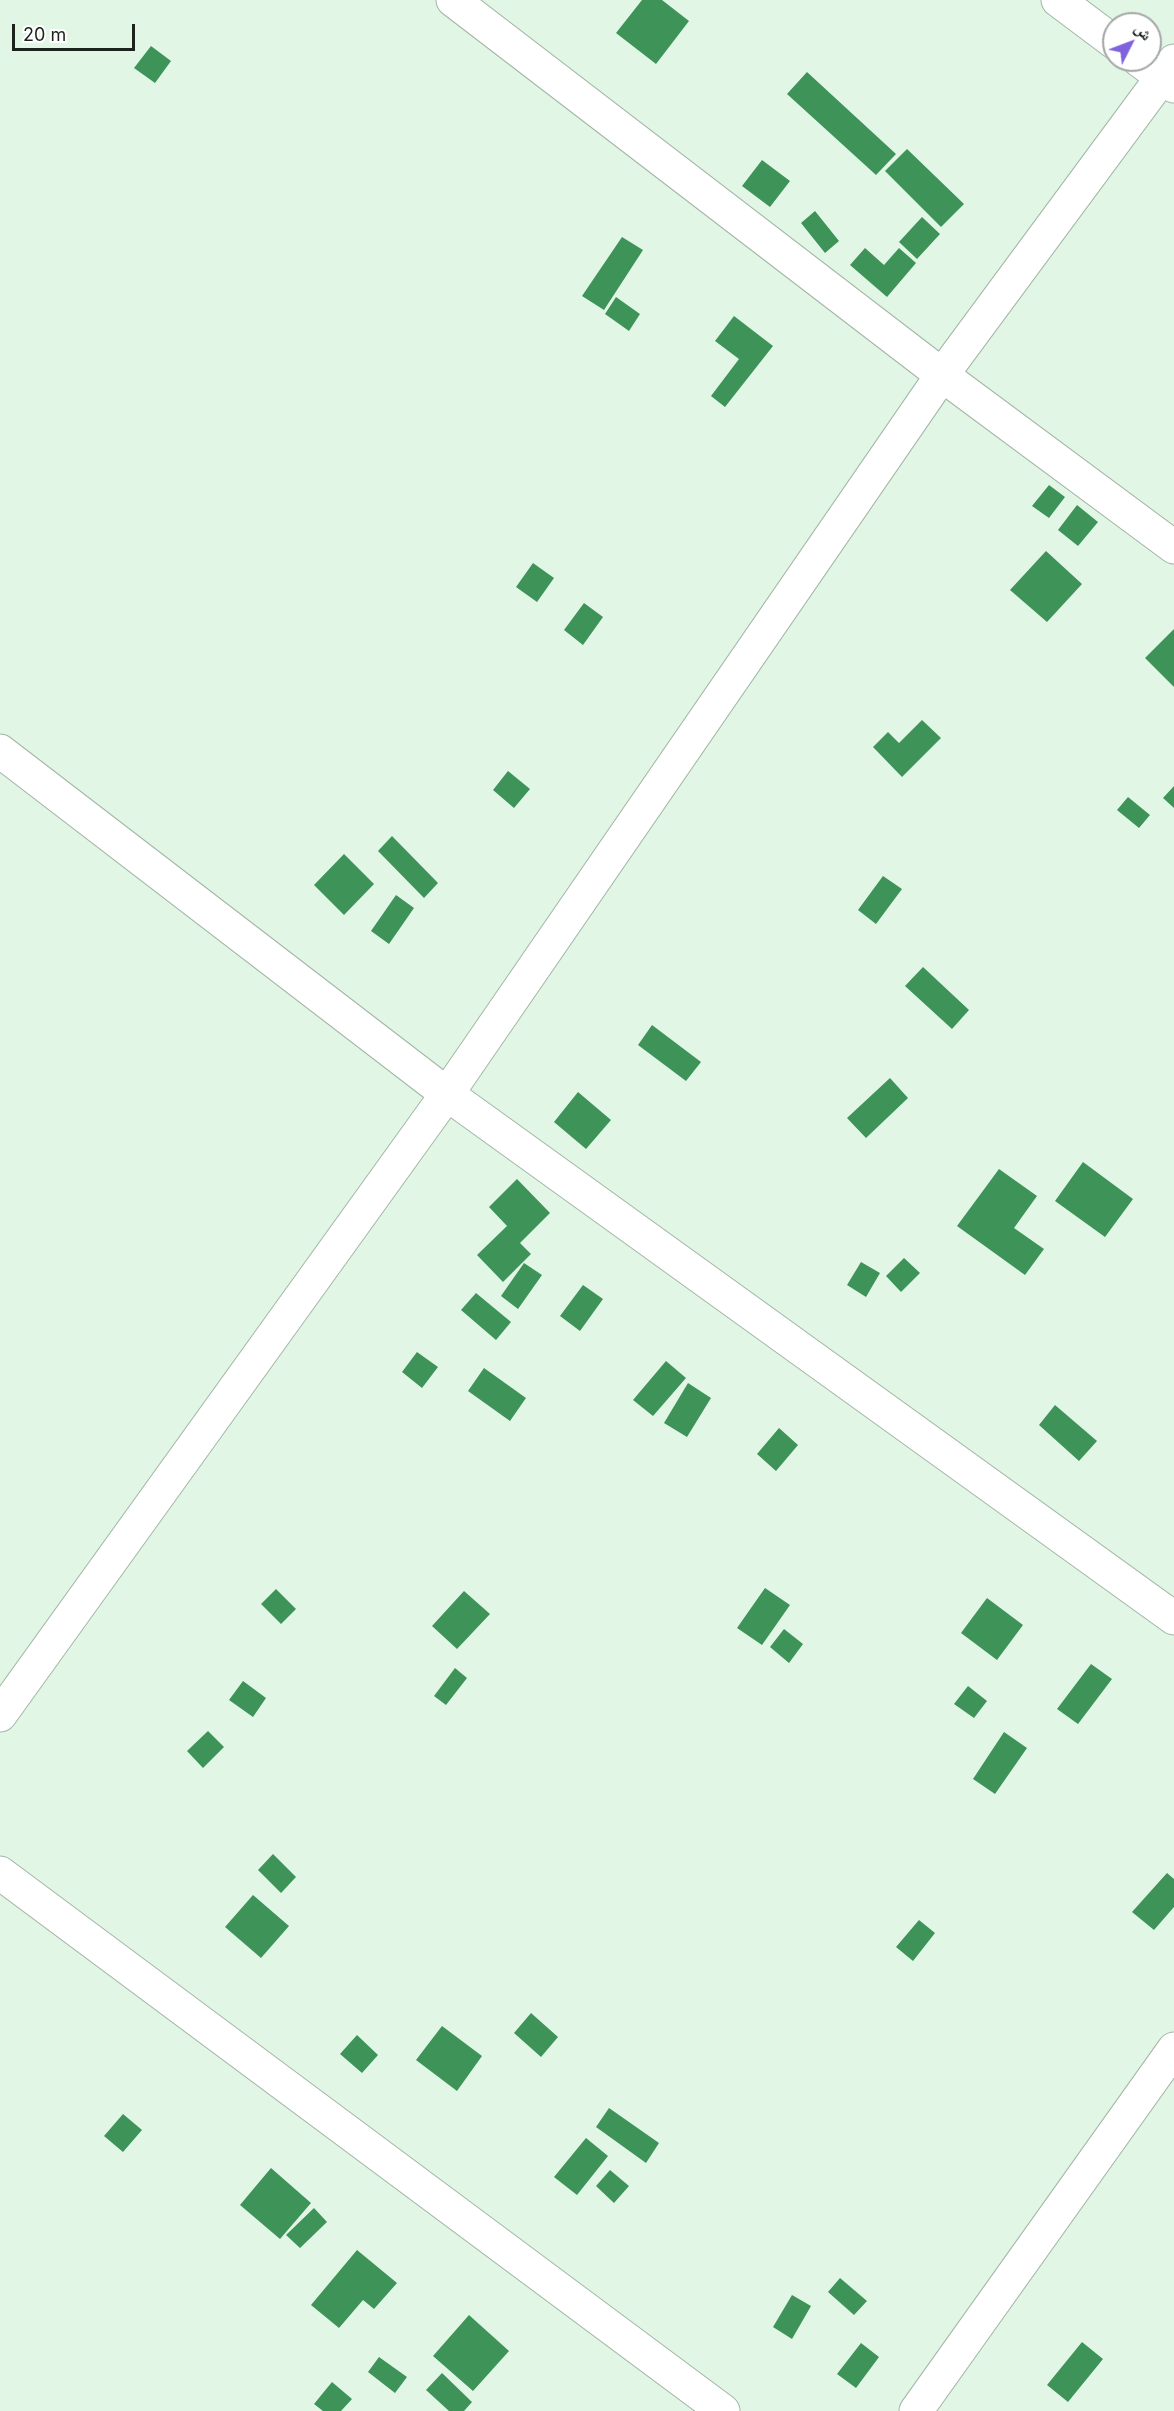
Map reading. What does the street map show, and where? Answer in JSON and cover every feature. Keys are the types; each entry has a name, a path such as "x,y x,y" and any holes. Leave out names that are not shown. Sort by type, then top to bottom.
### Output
{"street":[{"path":"453,0 942,375 1174,547"},
{"path":"1058,0 1102,33"},
{"path":"0,1715 447,1094 942,375 1161,72"},
{"path":"0,751 447,1094 1174,1618"},
{"path":"0,1873 723,2411"},
{"path":"916,2411 1174,2049"}],"building":[{"path":"642,0 662,0 689,21 656,64 616,33"},
{"path":"151,46 171,61 155,83 134,68"},
{"path":"807,72 896,154 876,175 787,94"},
{"path":"907,149 964,204 941,227 885,171"},
{"path":"762,160 790,181 770,207 742,186"},
{"path":"815,211 839,241 825,253 801,223"},
{"path":"922,217 940,234 917,259 899,242"},
{"path":"622,237 643,250 604,310 582,296"},
{"path":"865,248 884,265 899,248 916,263 887,297 850,265"},
{"path":"616,297 640,314 629,331 605,314"},
{"path":"734,316 773,346 725,407 711,396 739,359 715,341"},
{"path":"1049,485 1065,497 1049,518 1032,506"},
{"path":"1077,505 1098,522 1078,546 1058,530"},
{"path":"1046,551 1082,584 1047,622 1010,590"},
{"path":"533,563 554,578 537,602 516,587"},
{"path":"584,603 603,617 583,645 564,630"},
{"path":"1174,629 1174,687 1145,658"},
{"path":"922,720 941,738 902,777 873,747 888,732 899,743"},
{"path":"508,771 530,789 514,808 493,790"},
{"path":"1174,786 1174,808 1163,798"},
{"path":"1128,797 1150,815 1139,828 1117,810"},
{"path":"392,836 438,883 424,898 378,851"},
{"path":"344,854 374,884 344,915 314,885"},
{"path":"883,876 902,889 876,924 858,910"},
{"path":"396,895 414,908 389,944 371,931"},
{"path":"923,967 969,1010 952,1029 905,986"},
{"path":"652,1025 701,1062 686,1081 638,1045"},
{"path":"890,1078 908,1098 866,1138 847,1118"},
{"path":"578,1092 611,1120 586,1149 554,1122"},
{"path":"1083,1162 1133,1199 1105,1237 1055,1201"},
{"path":"999,1169 1037,1196 1014,1228 1044,1249 1025,1275 957,1226"},
{"path":"517,1179 550,1213 520,1243 531,1254 503,1282 477,1255 507,1226 489,1207"},
{"path":"904,1258 920,1273 901,1292 886,1276"},
{"path":"861,1262 880,1273 866,1297 847,1285"},
{"path":"524,1263 542,1275 518,1309 501,1296"},
{"path":"583,1285 603,1299 580,1331 560,1316"},
{"path":"476,1293 511,1322 496,1340 461,1310"},
{"path":"417,1352 438,1367 422,1388 402,1372"},
{"path":"666,1361 686,1378 653,1416 633,1400"},
{"path":"484,1368 526,1398 510,1421 468,1391"},
{"path":"688,1383 711,1398 687,1437 664,1423"},
{"path":"1055,1405 1097,1441 1079,1461 1039,1425"},
{"path":"779,1428 798,1445 776,1471 757,1454"},
{"path":"765,1588 790,1605 762,1645 737,1628"},
{"path":"276,1589 296,1609 281,1624 261,1604"},
{"path":"464,1591 490,1614 457,1649 432,1626"},
{"path":"987,1598 1023,1625 997,1660 961,1633"},
{"path":"784,1629 803,1644 789,1663 770,1647"},
{"path":"1091,1664 1112,1679 1078,1724 1057,1709"},
{"path":"455,1668 467,1678 446,1705 434,1696"},
{"path":"243,1681 266,1698 253,1717 229,1700"},
{"path":"968,1686 987,1701 974,1718 954,1704"},
{"path":"208,1731 224,1747 203,1768 187,1751"},
{"path":"1004,1732 1027,1748 995,1794 973,1779"},
{"path":"273,1854 296,1877 281,1893 258,1870"},
{"path":"1167,1873 1174,1879 1174,1907 1154,1930 1132,1912"},
{"path":"253,1895 289,1926 261,1958 225,1927"},
{"path":"919,1920 935,1933 913,1961 896,1947"},
{"path":"531,2013 558,2037 541,2057 514,2033"},
{"path":"442,2026 482,2056 457,2091 416,2060"},
{"path":"357,2035 378,2055 362,2073 340,2054"},
{"path":"609,2108 659,2143 646,2163 596,2127"},
{"path":"123,2114 142,2130 123,2152 104,2136"},
{"path":"586,2138 608,2156 577,2195 554,2177"},
{"path":"271,2168 311,2203 280,2239 240,2205"},
{"path":"610,2170 629,2186 614,2203 596,2186"},
{"path":"314,2208 327,2222 300,2248 286,2235"},
{"path":"357,2250 397,2283 374,2309 363,2300 339,2328 311,2305"},
{"path":"840,2278 867,2301 854,2315 828,2292"},
{"path":"792,2295 811,2306 792,2339 773,2327"},
{"path":"469,2315 509,2351 473,2391 433,2356"},
{"path":"1082,2342 1103,2359 1068,2402 1047,2385"},
{"path":"861,2343 879,2357 856,2388 837,2374"},
{"path":"379,2357 407,2377 395,2393 368,2372"},
{"path":"442,2373 472,2402 464,2411 449,2411 426,2390"},
{"path":"332,2382 352,2399 341,2411 323,2411 314,2404"}]}
